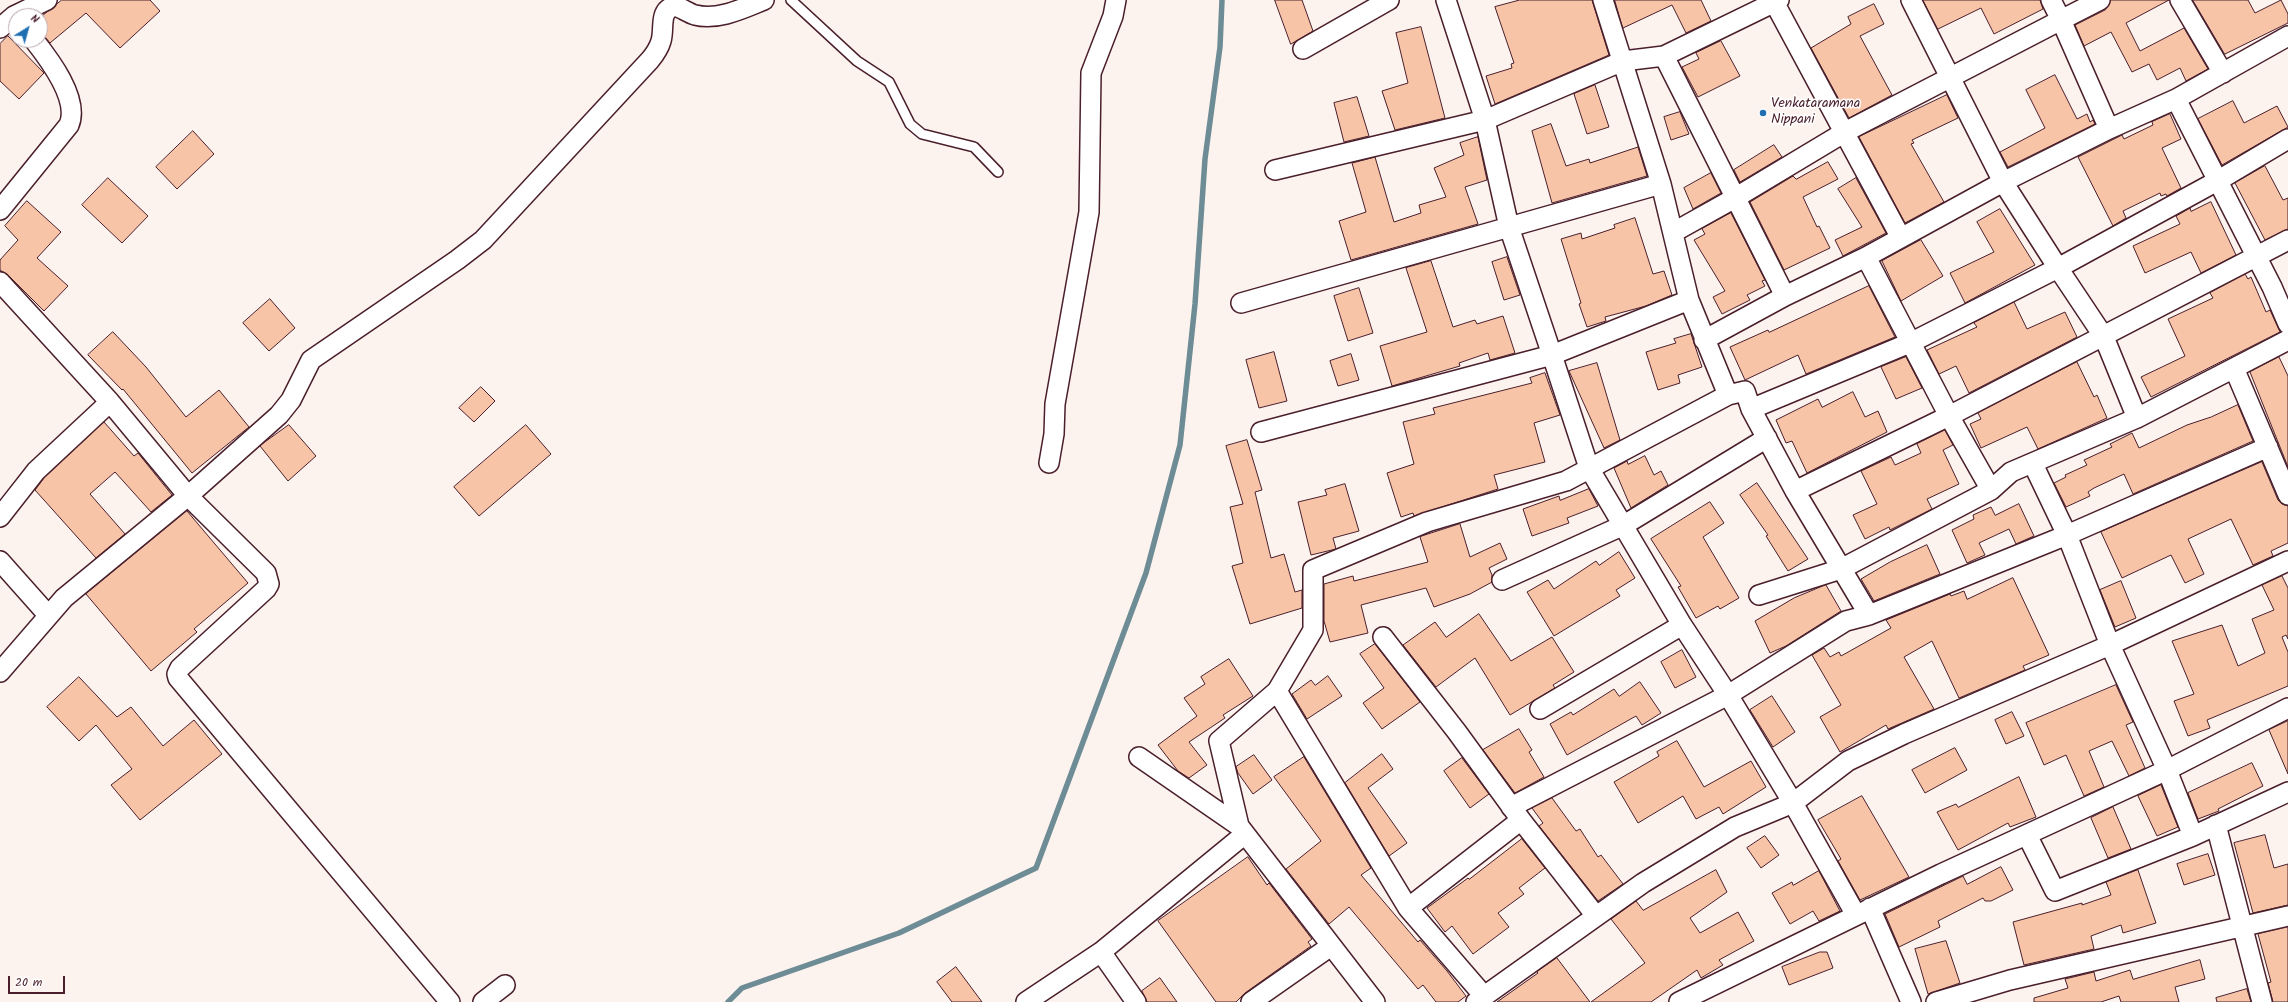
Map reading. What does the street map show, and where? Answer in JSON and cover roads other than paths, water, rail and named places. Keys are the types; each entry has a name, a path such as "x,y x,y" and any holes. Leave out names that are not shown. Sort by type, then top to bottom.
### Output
{"street":[{"path":"32,8 47,0"},
{"path":"0,672 48,615 89,577 188,496 286,407 311,360 457,260 483,240 650,60 661,43 664,13 668,9 675,6 697,16 717,15 732,12 764,0"},
{"path":"1049,463 1054,434 1055,404 1089,212 1091,73 1113,16 1116,0"},
{"path":"1303,49 1389,0"},
{"path":"1603,0 1661,184 1690,300 1704,340 1728,395"},
{"path":"1911,0 2003,182 2104,337 2137,418"},
{"path":"2051,0 2109,129"},
{"path":"1674,232 1735,198 1845,132 2100,0"},
{"path":"2180,0 2223,73"},
{"path":"1447,1 1485,120 1509,227 1589,468 1682,625 1728,695 1793,803 1863,911 1911,1002"},
{"path":"1275,170 1485,120 1623,61 1664,56 1776,1 1901,238"},
{"path":"1704,340 1785,296 1866,257 2003,182 2109,129 2176,99 2288,36"},
{"path":"0,210 68,125 72,117 72,109 54,66 40,48"},
{"path":"1664,56 1785,296"},
{"path":"2176,99 2219,180 2288,324"},
{"path":"1751,409 1912,342 2058,268 2219,180 2288,139"},
{"path":"1241,303 1661,184"},
{"path":"1795,491 1949,416 2104,337 2288,240"},
{"path":"1866,257 1912,342 1949,416 1991,490"},
{"path":"0,282 110,402 188,496 266,573 269,584 180,668 177,674 178,678 450,1002"},
{"path":"1261,432 1552,355 1690,300"},
{"path":"1759,595 1841,569 1991,490 2011,472 2033,464 2137,418 2288,340"},
{"path":"2234,368 2288,495"},
{"path":"1242,830 1219,740 1277,691 1313,630 1314,569 1427,522 1566,481 1728,395 1745,391 1751,409 1795,491 1869,615"},
{"path":"0,517 36,471 110,402"},
{"path":"1502,580 1624,526 1767,438"},
{"path":"1408,908 1516,813 1728,695 1846,621 1869,615 2067,535 2268,447"},
{"path":"2033,464 2067,535 2110,645 2167,770 2193,836"},
{"path":"0,561 48,615"},
{"path":"1277,691 1408,908 1480,999 1643,883 1735,827 1793,803 1848,761 1904,734 2110,645 2288,561"},
{"path":"1540,709 1682,625"},
{"path":"1383,637 1596,916"},
{"path":"1680,1002 1863,911 2167,770 2288,708"},
{"path":"1139,756 1242,830 1375,1002"},
{"path":"2026,835 2055,891 2193,836 2216,824 2288,792"},
{"path":"2216,824 2262,1002"},
{"path":"1026,1002 1101,952 1242,830"},
{"path":"1936,1002 2010,980 2242,925 2288,916"},
{"path":"1252,1002 1332,946"},
{"path":"1101,952 1136,1002"},
{"path":"483,1002 505,985"}],"lane":[{"path":"791,0 857,61 889,82 914,129 922,134 974,146 998,172"}],"waterway":[{"path":"728,1002 742,988 899,933 1036,868 1146,573 1180,445 1195,304 1205,159 1220,47 1222,0"}],"place":[{"name":"Venkataramana Nippani","path":"1763,113"}]}
